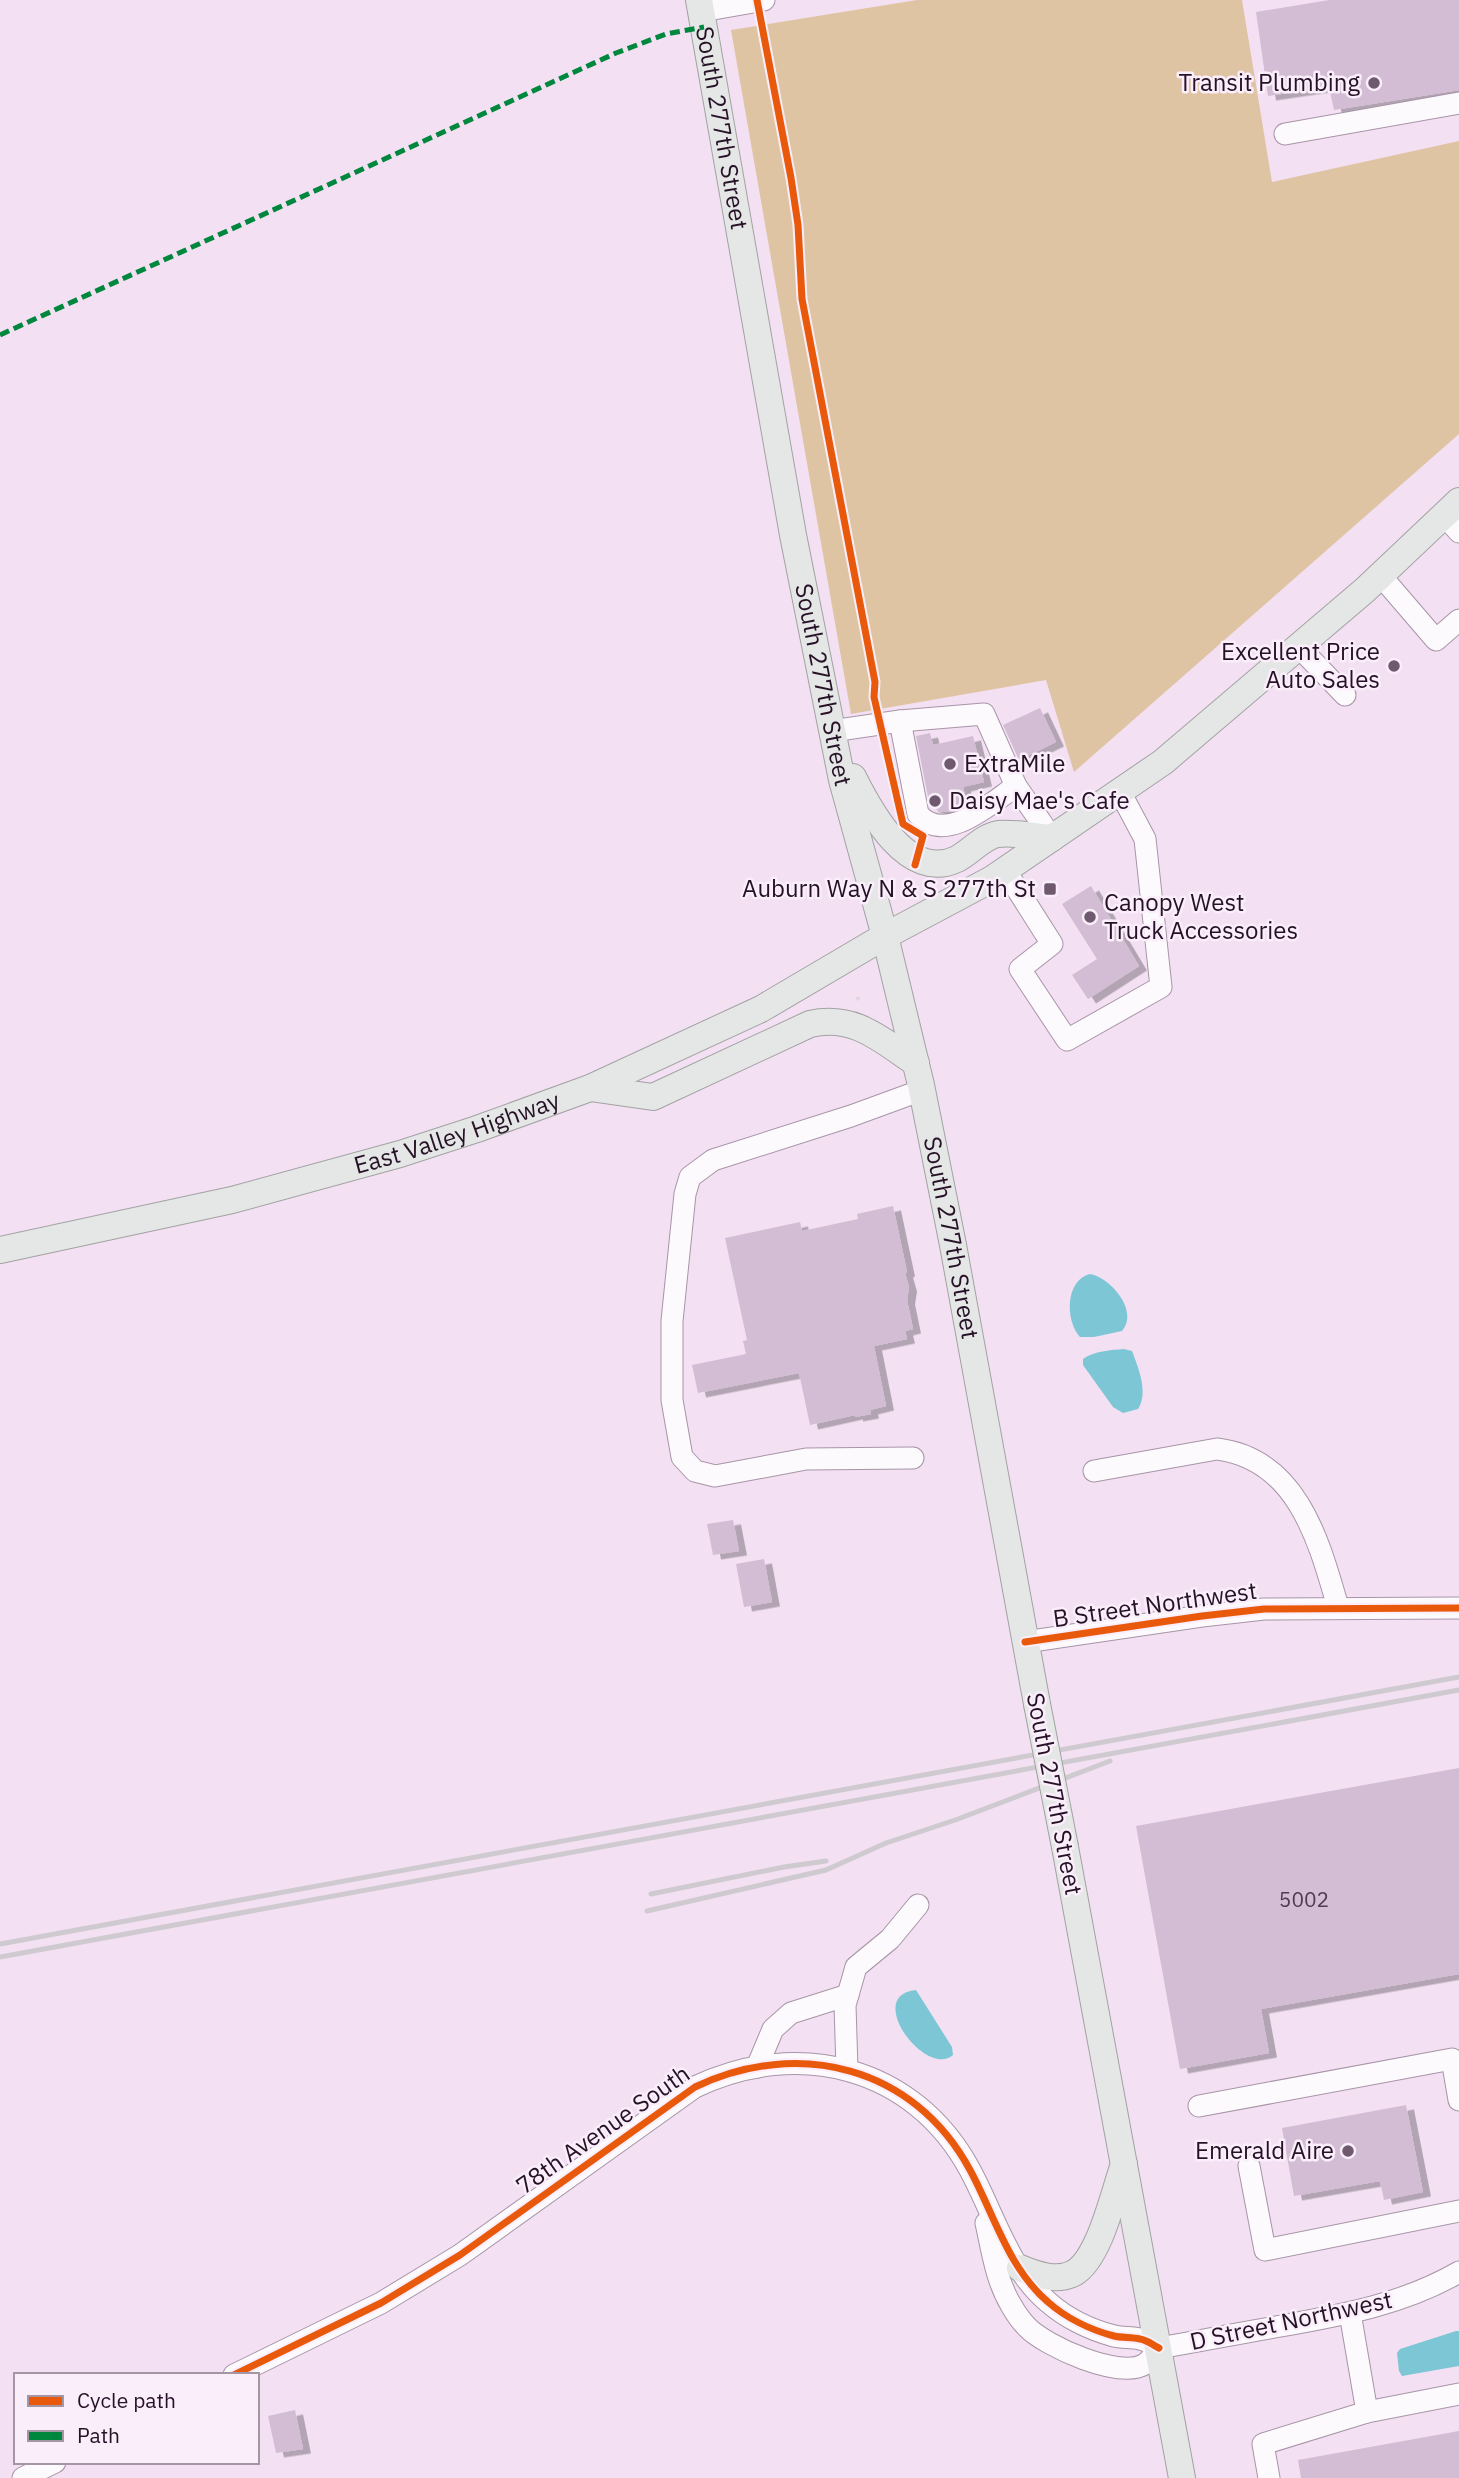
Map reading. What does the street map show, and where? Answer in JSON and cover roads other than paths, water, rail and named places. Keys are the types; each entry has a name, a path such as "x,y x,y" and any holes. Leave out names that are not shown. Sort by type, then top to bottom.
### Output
{"main road":[{"name":"South 277th Street","path":"700,6 793,535 833,736 916,1063 953,1245 1182,2478"},
{"name":"East Valley Highway","path":"0,1250 183,1211 316,1178 477,1129 590,1088 761,1009 1005,870 1163,762 1454,516"},
{"path":"833,736 870,811 891,838 917,859 932,864 954,860 996,834 1052,838"},
{"path":"590,1088 653,1097 810,1024 825,1021 855,1025 916,1063"},
{"path":"1020,2268 1039,2276 1061,2277 1074,2273 1085,2264 1096,2245 1125,2162"}],"street":[{"path":"700,6 764,0"},
{"path":"1284,134 1459,103"},
{"path":"1381,576 1436,640 1459,620"},
{"path":"1299,646 1345,695"},
{"path":"833,736 900,721 984,714 1016,786 1052,838"},
{"path":"900,721 918,814 924,821 933,825 957,823 1016,786"},
{"path":"1005,870 1052,944 1020,970 1067,1040 1161,987 1145,839 1120,792"},
{"path":"913,1458 806,1459 715,1476 695,1471 682,1457 676,1433 672,1400 673,1321 685,1194 690,1177 713,1160 922,1090"},
{"path":"1094,1471 1217,1449 1256,1462 1278,1476 1294,1497 1319,1541 1338,1607"},
{"name":"B Street Northwest","path":"1025,1642 1236,1611 1293,1607 1459,1608"},
{"path":"847,2069 845,2005 856,1966 890,1939 918,1905"},
{"path":"757,2067 774,2029 791,2013 848,1995"},
{"path":"1199,2106 1456,2058 1459,2100"},
{"name":"78th Avenue South","path":"238,2373 382,2303 460,2255 695,2087 722,2074 795,2062 819,2063 847,2069 874,2079 905,2097 932,2119 954,2142 979,2189 998,2231 1020,2268 1047,2301 1065,2315 1091,2328 1116,2337 1141,2339 1159,2348 1144,2365 1111,2367 1068,2354 1027,2327 1003,2289 979,2189"},
{"path":"1249,2166 1265,2250 1459,2211"},
{"name":"D Street Northwest","path":"1159,2348 1350,2313 1395,2302 1459,2272"},
{"path":"1350,2313 1367,2412"},
{"path":"1269,2478 1263,2444 1367,2412 1459,2394"},
{"path":"23,2478 51,2464"}],"water":[{"path":"1090,1274 1106,1282 1120,1296 1127,1314 1122,1331 1080,1337 1075,1330 1070,1312 1072,1292 1082,1278"},
{"path":"1108,1350 1132,1351 1143,1395 1138,1409 1123,1413 1113,1407 1083,1365 1083,1359"},
{"path":"916,1990 952,2047 953,2055 941,2059 928,2056 904,2033 897,2019 896,2006 901,1995"},
{"path":"1459,2331 1459,2366 1402,2376 1397,2353 1400,2349"}],"railway":[{"path":"0,1944 1459,1677"},
{"path":"0,1957 1459,1690"},
{"path":"647,1911 826,1870 886,1843 958,1819 1110,1761"},
{"path":"651,1894 826,1861"}],"place":[{"name":"Transit Plumbing","path":"1374,83"},
{"name":"Excellent Price Auto Sales","path":"1394,666"},
{"name":"ExtraMile","path":"950,764"},
{"name":"Daisy Mae's Cafe","path":"935,801"},
{"name":"Auburn Way N & S 277th St","path":"1050,889"},
{"name":"Canopy West Truck Accessories","path":"1090,917"},
{"name":"Emerald Aire","path":"1348,2151"}]}
